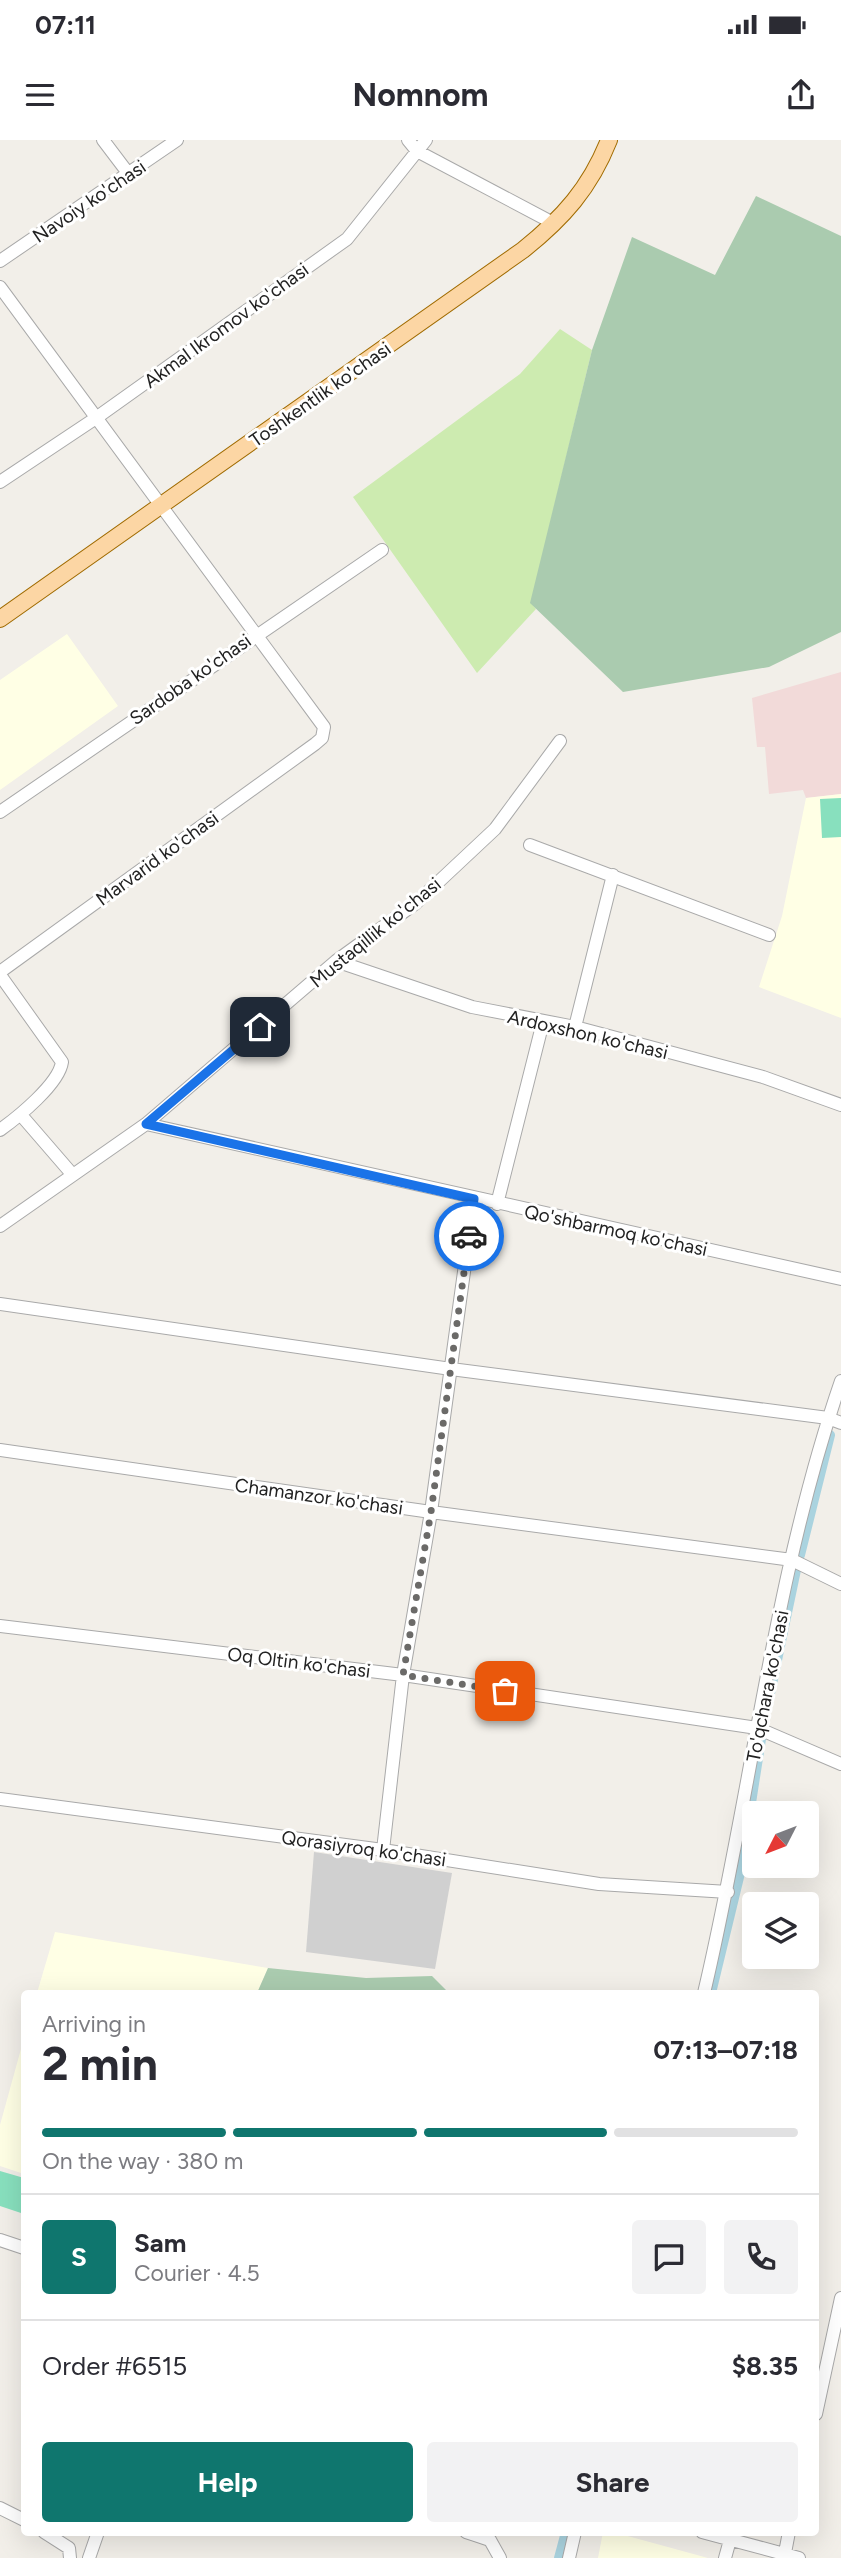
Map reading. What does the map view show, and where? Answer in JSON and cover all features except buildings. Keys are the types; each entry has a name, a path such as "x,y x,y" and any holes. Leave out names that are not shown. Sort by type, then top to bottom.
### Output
{"main road":[{"name":"Toshkentlik ko'chasi","path":"0,619 161,508 555,224 590,181 609,140"}],"street":[{"path":"103,140 128,173"},
{"name":"Navoiy ko'chasi","path":"0,261 177,140"},
{"path":"408,140 422,145 555,224"},
{"name":"Akmal Ikromov ko'chasi","path":"0,482 96,418 347,239 422,145"},
{"path":"0,286 254,635"},
{"name":"Sardoba ko'chasi","path":"0,812 254,635 382,550"},
{"name":"Marvarid ko'chasi","path":"0,974 321,738 324,727 254,635"},
{"name":"Mustaqillik ko'chasi","path":"0,1226 146,1124 336,961 416,903 495,829 560,740"},
{"path":"530,845 769,935"},
{"path":"575,1027 613,875"},
{"name":"Ardoxshon ko'chasi","path":"336,961 472,1007 575,1027 763,1077 841,1105"},
{"path":"0,974 62,1062 56,1076 21,1115 0,1130"},
{"path":"497,1204 543,1022"},
{"path":"21,1115 72,1174"},
{"name":"Qo'shbarmoq ko'chasi","path":"146,1124 841,1279"},
{"path":"383,1850 403,1675 431,1512 474,1199"},
{"path":"0,1304 451,1369 828,1418 841,1423"},
{"name":"To'qchara ko'chasi","path":"705,1990 728,1892 757,1728 792,1560 828,1418 841,1381"},
{"name":"Chamanzor ko'chasi","path":"0,1450 431,1512 792,1560 841,1584"},
{"name":"Oq Oltin ko'chasi","path":"0,1626 403,1675 757,1728 841,1764"},
{"name":"Qorasiyroq ko'chasi","path":"0,1799 383,1850 599,1884 728,1892"},
{"path":"0,2240 21,2247"},
{"path":"819,2400 841,2298"},
{"path":"0,2508 21,2518"},
{"path":"50,2536 69,2548 70,2558"},
{"path":"89,2558 97,2536"},
{"path":"478,2536 490,2540 500,2558"},
{"path":"569,2558 574,2536"},
{"path":"716,2536 799,2558"},
{"path":"784,2556 788,2536"},
{"path":"725,2558 730,2540"}],"shaded area":[{"path":"756,196 841,236 841,632 769,667 623,692 530,603 592,350 632,237 715,275"},
{"path":"67,634 118,706 0,790 0,680"},
{"path":"841,672 841,794 806,798 803,790 769,794 765,747 757,747 752,698"},
{"path":"841,794 841,1018 759,987 782,916 806,798"},
{"path":"314,1852 452,1873 435,1969 306,1952"},
{"path":"55,1932 268,1968 258,1990 38,1990"},
{"path":"268,1968 366,1978 432,1976 446,1990 258,1990"},
{"path":"21,2049 21,2173 0,2166 0,2125"},
{"path":"602,2536 628,2536 708,2558 598,2558"}],"green space":[{"path":"560,329 592,350 531,603 536,609 477,673 353,497 520,374"},
{"path":"841,798 841,837 822,838 820,799"},
{"path":"0,2171 21,2177 21,2213 0,2206"}],"waterway":[{"path":"800,1555 830,1435"},
{"path":"768,1703 796,1570"},
{"path":"712,1990 740,1873 761,1739"},
{"path":"559,2558 565,2536"}],"way so far":[{"path":"469,1236 431,1512 403,1675 505,1691"}],"route":[{"path":"260,1027 146,1124 474,1199 469,1236"}]}
